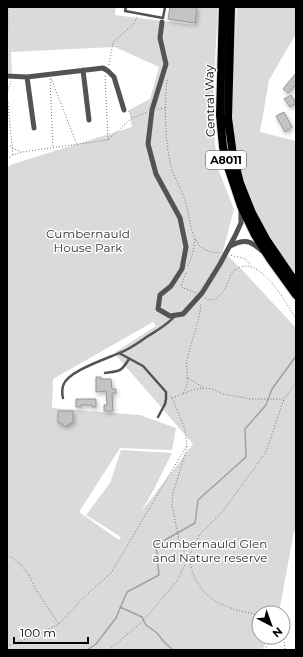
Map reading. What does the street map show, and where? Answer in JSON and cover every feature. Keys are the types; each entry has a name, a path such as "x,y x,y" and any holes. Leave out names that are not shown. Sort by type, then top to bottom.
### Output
{"main road":[{"name":"Central Way","path":"223,7 220,106 223,147 240,206 255,235 270,259 296,295"},
{"name":"Central Way","path":"230,7 228,118 230,140 236,167 244,194 257,222 269,244 296,283"}],"street":[{"path":"162,20 160,38 166,64 152,110 148,144 156,174 180,218 186,247 182,269 171,286 160,296 158,309 170,316 183,314 201,296 241,223 240,206"},
{"path":"9,76 27,77 103,68 114,77 124,110"},
{"path":"83,70 89,120"},
{"path":"27,77 34,128"},
{"path":"229,246 238,242 246,241 254,244 270,259"}],"lane":[{"path":"126,7 125,10 162,20 164,7"},
{"path":"63,398 63,385 69,377 100,360 125,350 169,323 177,314"},
{"path":"119,353 143,366 166,392 165,404 158,417"},
{"path":"105,373 119,371 124,367 129,359"}],"path":[{"path":"8,7 9,76 7,93 13,155"},
{"path":"108,140 105,75 108,71 113,42 134,24 138,13"},
{"path":"50,74 76,144"},
{"path":"50,74 52,148"},
{"path":"7,159 22,152 108,140 133,118 152,110 165,108 167,143 171,165 184,200 195,238 201,247 210,251 245,258 251,267"},
{"path":"130,112 133,118"},
{"path":"7,145 22,152"},
{"path":"183,288 211,300 217,297 226,288 232,273 245,266 251,267 259,270 269,280 296,319"},
{"path":"181,395 185,391 188,378 187,360 199,317 201,296"},
{"path":"188,378 204,388"},
{"path":"109,650 144,620 177,581 200,534 223,511 266,452 284,399 296,383"},
{"path":"172,398 192,390 204,388 213,389 223,394 251,399 284,399"},
{"path":"166,392 172,398 185,429 187,445 172,493 172,505 180,544 188,558 195,579 204,592 218,603 236,610 251,613"},
{"path":"7,646 32,637 59,624 83,598 111,573 187,445"},
{"path":"7,555 22,566 29,575 36,590 59,624"}],"green space":[{"path":"7,7 116,7 115,15 194,25 197,7 218,7 212,116 218,169 234,209 223,251 296,328 296,530 294,531 280,605 251,605 251,645 265,645 262,650 7,650 7,167 132,127 129,110 150,99 159,67 115,47 11,52 12,74 7,72","holes":["153,322 156,326 114,353 193,444 141,512 172,453 121,450 110,483 86,515 121,537 119,540 79,512 120,448 172,450 176,428 140,415 52,408 53,379"]},
{"path":"237,7 296,7 296,34 269,80 260,132 296,141 296,275 270,242 251,204 234,147 232,86"}],"building":[{"path":"170,7 197,7 195,23 168,19"},
{"path":"296,73 296,84 288,93 283,89"},
{"path":"291,95 296,103 290,107 284,99"},
{"path":"284,112 292,127 285,132 276,116"},
{"path":"96,377 101,377 101,379 111,379 112,389 116,389 116,393 112,393 113,411 104,411 104,405 107,405 106,391 96,392"},
{"path":"76,399 96,399 96,407 92,407 92,405 81,405 81,407 76,407"},
{"path":"58,411 73,411 73,423 64,426 61,423 58,423"}],"waterway":[{"path":"87,650 96,644 116,618 127,592 159,575 156,545 195,523 198,500 246,457 245,429 266,405 272,389 296,356"},
{"path":"120,607 142,617 146,625 157,633 173,650"}],"park label":[{"name":"Cumbernauld House Park","path":"88,241"},
{"name":"Cumbernauld Glen and Nature reserve","path":"210,551"}]}
